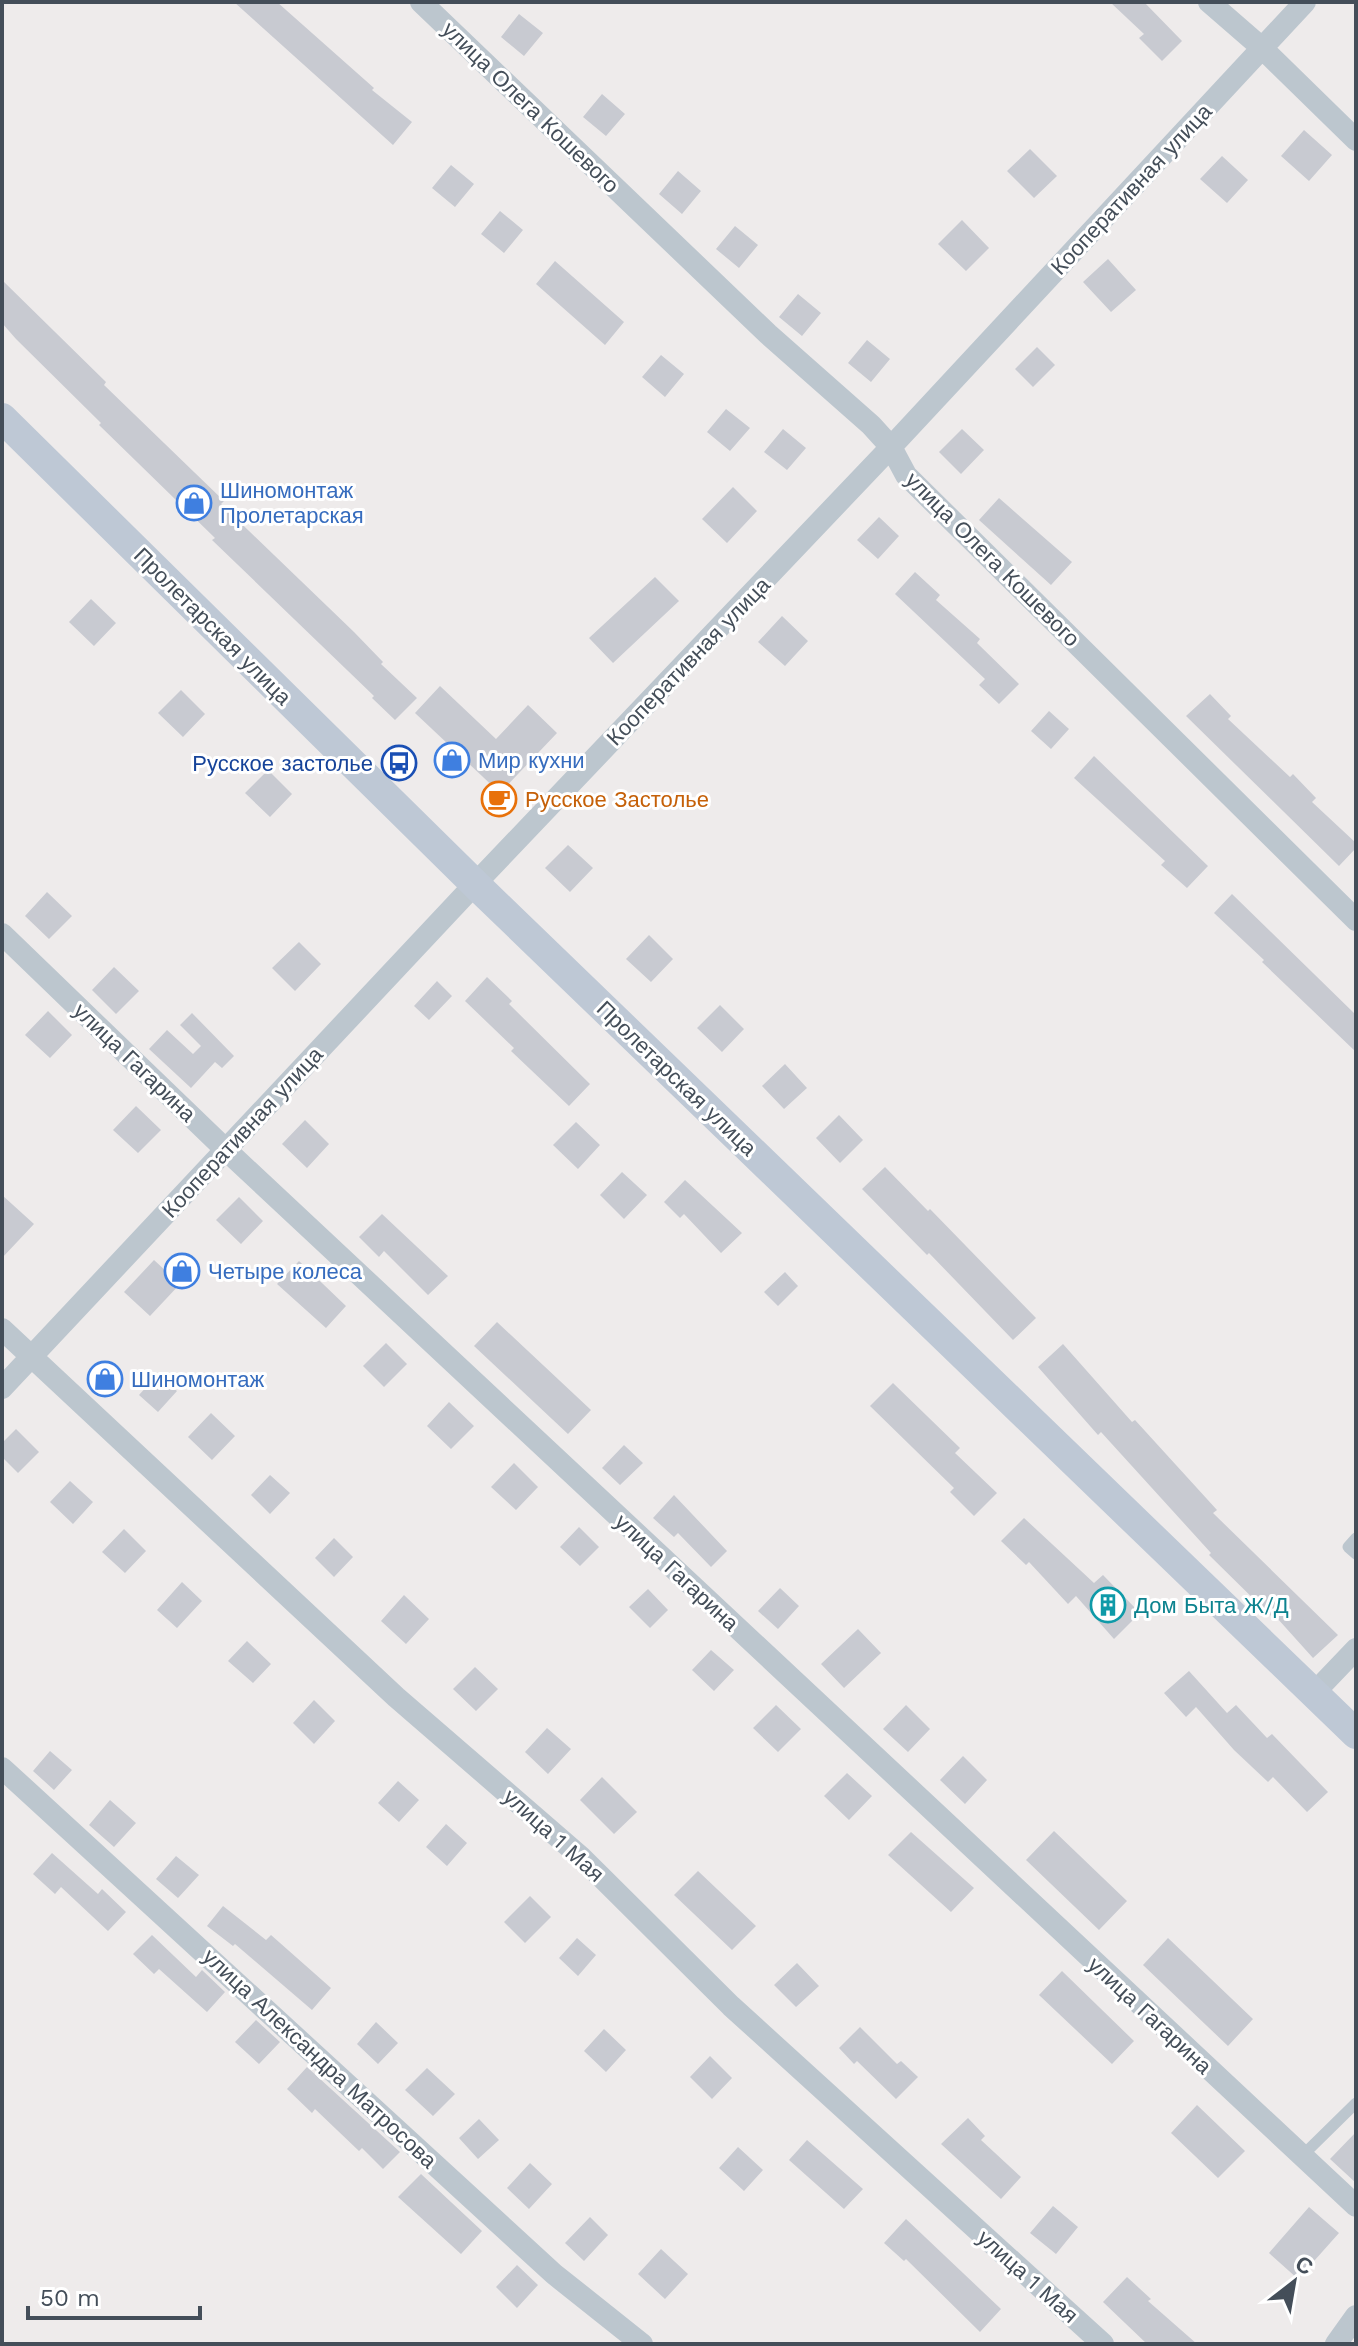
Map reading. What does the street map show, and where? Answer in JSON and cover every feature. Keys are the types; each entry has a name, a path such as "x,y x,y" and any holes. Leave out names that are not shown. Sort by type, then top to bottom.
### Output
{"main road":[{"name":"Пролетарская улица","path":"2,418 475,884 1356,1734"}],"street":[{"name":"улица Олега Кошевого","path":"421,2 768,334 871,425 891,447 906,475 1356,920"},
{"path":"1209,2 1262,48 1356,140"},
{"name":"Кооперативная улица","path":"2,1388 891,447 1305,2"},
{"name":"улица Гагарина","path":"2,934 225,1149 1356,2206"},
{"name":"улица 1 Мая","path":"2,1329 396,1697 581,1857 731,2006 1103,2344"},
{"path":"1314,1693 1356,1649"},
{"name":"улица Александра Матросова","path":"2,1768 554,2274 642,2344"},
{"path":"1336,2344 1356,2316"}],"lane":[{"path":"1356,1538 1348,1547 1356,1554"},
{"path":"1302,2157 1356,2103"}],"building":[{"path":"234,2 277,2 374,88 372,90 412,122 393,145"},
{"path":"1110,2 1144,2 1182,41 1162,61 1139,38 1144,34"},
{"path":"519,14 543,33 524,56 501,37"},
{"path":"602,94 625,114 606,136 583,117"},
{"path":"1304,130 1332,155 1309,181 1281,156"},
{"path":"1030,149 1057,176 1034,198 1007,171"},
{"path":"1222,156 1248,180 1227,203 1200,179"},
{"path":"451,165 474,184 455,207 432,188"},
{"path":"678,171 701,191 682,214 659,194"},
{"path":"500,211 523,230 504,253 481,234"},
{"path":"962,220 989,248 966,271 938,244"},
{"path":"735,226 758,245 739,268 716,249"},
{"path":"1108,259 1136,290 1111,312 1083,282"},
{"path":"555,261 624,322 605,345 536,284"},
{"path":"2,280 106,382 104,385 224,501 221,504 354,632 383,662 381,664 417,698 395,720 212,540 215,538 16,339 2,323"},
{"path":"798,294 821,313 802,336 779,317"},
{"path":"867,340 890,359 871,382 848,363"},
{"path":"1037,347 1055,365 1033,387 1015,369"},
{"path":"661,355 684,374 665,397 642,377"},
{"path":"726,409 750,428 730,451 707,432"},
{"path":"783,429 806,448 787,470 764,452"},
{"path":"962,429 984,450 961,474 939,452"},
{"path":"733,487 757,511 727,543 702,519"},
{"path":"999,498 1072,562 1051,585 979,520"},
{"path":"879,517 899,536 878,559 857,540"},
{"path":"915,572 940,595 936,600 980,639 977,643 1019,684 999,704 979,685 985,679 895,594"},
{"path":"655,577 679,601 613,663 589,638"},
{"path":"91,599 116,623 94,646 69,622"},
{"path":"782,616 808,641 785,666 758,642"},
{"path":"440,686 496,739 528,705 557,733 500,793 415,713"},
{"path":"181,690 205,714 183,737 158,713"},
{"path":"1210,694 1231,716 1228,719 1290,777 1293,774 1316,798 1312,802 1356,843 1356,848 1339,866 1186,716"},
{"path":"1049,711 1069,729 1051,749 1031,731"},
{"path":"1094,756 1208,866 1187,888 1161,865 1165,861 1074,778"},
{"path":"268,770 292,794 270,817 245,793"},
{"path":"568,845 593,868 570,892 545,868"},
{"path":"47,892 72,916 49,939 25,916"},
{"path":"1232,894 1356,1015 1356,1052 1214,913"},
{"path":"649,935 673,959 651,982 626,959"},
{"path":"299,942 321,964 295,991 272,968"},
{"path":"114,967 139,991 116,1014 92,990"},
{"path":"487,977 512,1001 509,1004 590,1084 569,1106 511,1051 514,1048 465,1001"},
{"path":"437,981 452,996 429,1020 414,1006"},
{"path":"720,1005 744,1029 722,1052 697,1028"},
{"path":"48,1011 72,1035 50,1058 25,1035"},
{"path":"192,1013 234,1056 222,1068 215,1062 191,1088 149,1049 167,1030 193,1054 201,1046 180,1025"},
{"path":"785,1064 807,1088 784,1109 762,1086"},
{"path":"136,1106 161,1130 138,1153 113,1130"},
{"path":"839,1115 863,1140 840,1163 816,1138"},
{"path":"305,1120 329,1144 307,1168 282,1144"},
{"path":"576,1122 600,1145 578,1169 553,1145"},
{"path":"885,1167 1036,1318 1013,1340 862,1189"},
{"path":"622,1172 647,1195 624,1219 600,1195"},
{"path":"685,1180 742,1233 721,1253 684,1214 680,1218 664,1202"},
{"path":"2,1195 34,1224 2,1258"},
{"path":"239,1197 263,1221 241,1244 216,1220"},
{"path":"382,1214 448,1276 428,1295 384,1251 379,1257 359,1237"},
{"path":"154,1260 180,1284 150,1316 124,1292"},
{"path":"299,1261 346,1306 326,1328 277,1284"},
{"path":"785,1272 798,1286 778,1306 764,1292"},
{"path":"497,1322 591,1410 568,1434 474,1346"},
{"path":"386,1343 407,1364 384,1387 363,1366"},
{"path":"1063,1344 1132,1422 1135,1420 1217,1510 1213,1513 1338,1635 1313,1658 1277,1618 1275,1620 1209,1555 1211,1553 1101,1432 1098,1435 1038,1367"},
{"path":"158,1374 177,1391 158,1412 139,1395"},
{"path":"893,1383 960,1448 955,1453 997,1493 974,1516 950,1492 954,1488 870,1406"},
{"path":"449,1402 474,1426 451,1449 427,1426"},
{"path":"211,1413 235,1436 212,1460 188,1437"},
{"path":"16,1429 39,1452 18,1473 2,1457 2,1443"},
{"path":"624,1445 643,1463 620,1485 602,1468"},
{"path":"514,1463 538,1487 516,1510 491,1487"},
{"path":"270,1475 290,1493 270,1514 251,1495"},
{"path":"70,1481 93,1502 73,1524 50,1502"},
{"path":"674,1495 727,1551 711,1567 678,1533 674,1537 653,1518"},
{"path":"1024,1518 1094,1583 1103,1575 1140,1613 1114,1639 1076,1596 1068,1604 1029,1562 1026,1565 1001,1541"},
{"path":"579,1527 599,1547 580,1566 560,1547"},
{"path":"124,1529 146,1551 125,1573 102,1552"},
{"path":"334,1538 353,1557 334,1577 315,1558"},
{"path":"182,1582 202,1601 177,1628 157,1610"},
{"path":"780,1588 799,1606 778,1629 758,1611"},
{"path":"648,1589 668,1610 650,1628 629,1607"},
{"path":"404,1595 429,1619 406,1644 381,1621"},
{"path":"858,1629 881,1653 844,1688 821,1664"},
{"path":"247,1641 271,1664 253,1683 228,1661"},
{"path":"711,1650 734,1670 714,1691 692,1670"},
{"path":"475,1667 498,1689 476,1711 453,1689"},
{"path":"1189,1671 1227,1713 1236,1705 1267,1738 1272,1734 1328,1792 1307,1812 1273,1777 1268,1782 1234,1750 1196,1707 1186,1717 1164,1693"},
{"path":"314,1700 335,1721 314,1744 293,1723"},
{"path":"776,1705 801,1729 778,1752 753,1728"},
{"path":"906,1705 930,1729 908,1752 883,1729"},
{"path":"547,1728 571,1749 548,1774 525,1752"},
{"path":"50,1751 72,1770 54,1790 33,1771"},
{"path":"963,1756 987,1780 965,1804 940,1780"},
{"path":"847,1773 872,1796 849,1820 824,1796"},
{"path":"602,1777 637,1812 614,1834 580,1800"},
{"path":"398,1781 419,1800 399,1822 378,1803"},
{"path":"110,1800 136,1823 114,1847 89,1825"},
{"path":"446,1824 467,1843 447,1866 426,1847"},
{"path":"1054,1831 1127,1901 1099,1930 1026,1860"},
{"path":"911,1832 974,1888 951,1912 888,1855"},
{"path":"52,1853 98,1894 102,1889 126,1912 108,1931 61,1887 55,1894 33,1874"},
{"path":"176,1856 199,1875 178,1898 156,1879"},
{"path":"698,1871 756,1926 732,1950 674,1895"},
{"path":"530,1896 551,1917 525,1943 504,1922"},
{"path":"223,1906 266,1940 271,1935 331,1988 312,2010 235,1944 233,1946 207,1926"},
{"path":"152,1935 196,1977 202,1970 225,1992 207,2012 159,1969 154,1974 133,1954"},
{"path":"577,1938 596,1955 578,1976 559,1958"},
{"path":"1168,1938 1253,2019 1228,2046 1143,1965"},
{"path":"797,1963 819,1986 796,2007 774,1985"},
{"path":"1062,1971 1134,2041 1112,2064 1039,1995"},
{"path":"256,2020 280,2042 259,2064 235,2042"},
{"path":"376,2022 398,2043 378,2064 357,2044"},
{"path":"860,2027 897,2064 901,2061 918,2077 896,2099 839,2048"},
{"path":"604,2029 626,2050 606,2072 584,2051"},
{"path":"710,2056 732,2078 712,2099 690,2077"},
{"path":"307,2067 400,2152 383,2169 362,2148 359,2151 315,2109 312,2113 287,2089"},
{"path":"427,2068 455,2094 433,2116 405,2090"},
{"path":"1197,2105 1245,2151 1218,2178 1171,2133"},
{"path":"968,2118 985,2136 981,2140 1021,2177 1001,2199 941,2144"},
{"path":"479,2119 499,2140 478,2159 459,2138"},
{"path":"1356,2132 1356,2183 1330,2159"},
{"path":"807,2140 863,2189 844,2209 789,2160"},
{"path":"738,2147 763,2170 744,2191 719,2168"},
{"path":"530,2163 552,2184 529,2209 507,2188"},
{"path":"421,2174 482,2231 461,2254 398,2197"},
{"path":"1053,2206 1078,2227 1056,2254 1030,2233"},
{"path":"1309,2207 1339,2233 1298,2279 1269,2253"},
{"path":"590,2217 608,2235 584,2261 565,2243"},
{"path":"906,2219 1001,2309 980,2332 906,2259 904,2261 884,2243"},
{"path":"661,2249 688,2274 665,2299 638,2274"},
{"path":"517,2265 538,2285 517,2308 496,2287"},
{"path":"1127,2277 1151,2299 1148,2301 1197,2344 1147,2344 1103,2302"}],"place":[{"name":"Шиномонтаж Пролетарская","path":"194,503"},
{"name":"Мир кухни","path":"452,760"},
{"name":"Русское застолье","path":"399,763"},
{"name":"Русское Застолье","path":"499,799"},
{"name":"Четыре колеса","path":"182,1271"},
{"name":"Шиномонтаж","path":"105,1379"},
{"name":"Дом Быта Ж/Д","path":"1108,1605"}]}
